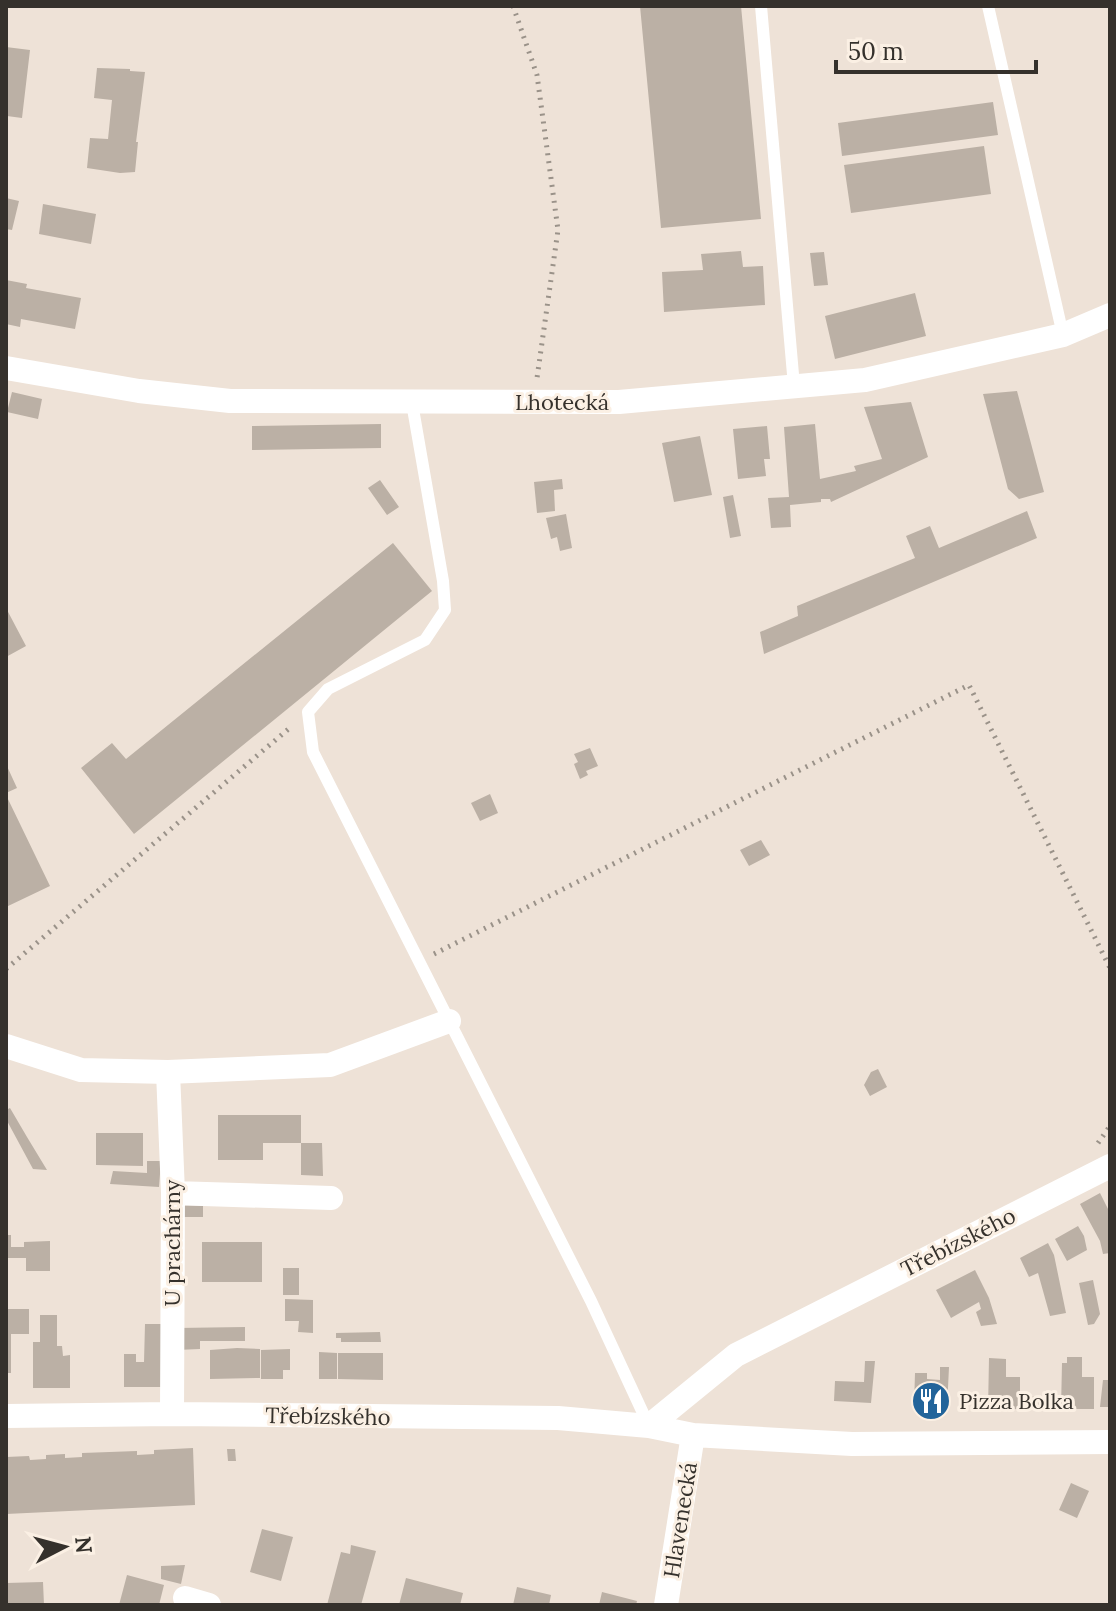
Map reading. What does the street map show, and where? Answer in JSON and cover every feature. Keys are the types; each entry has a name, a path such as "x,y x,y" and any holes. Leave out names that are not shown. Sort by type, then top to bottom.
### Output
{"street":[{"name":"Lhotecká","path":"6,368 139,391 230,401 619,402 865,380 1063,335 1110,315"},
{"path":"6,1046 81,1070 168,1072 330,1065 449,1021"},
{"name":"U prachárny","path":"168,1072 173,1193 172,1414"},
{"name":"Třebízského","path":"649,1426 736,1355 1110,1166"},
{"path":"173,1193 331,1198"},
{"name":"Třebízského","path":"6,1416 172,1414 558,1418 649,1426 693,1435 852,1444 1110,1442"},
{"name":"Hlavenecká","path":"666,1605 693,1435"},
{"path":"185,1598 209,1605"}],"lane":[{"path":"761,6 794,386"},
{"path":"988,6 1063,335"},
{"path":"412,403 443,581 445,610 425,640 328,689 308,712 313,752 591,1301 649,1426"}],"path":[{"path":"513,6 537,75 558,230 534,402"},
{"path":"419,962 969,685 1110,968"},
{"path":"6,969 308,712"}],"building":[{"path":"640,6 741,6 761,219 661,228"},
{"path":"6,47 30,50 22,118 7,116"},
{"path":"97,68 145,72 135,172 87,168 90,138 108,139 112,100 94,98"},
{"path":"993,102 998,135 842,156 838,123"},
{"path":"984,146 991,194 851,213 844,165"},
{"path":"6,198 19,201 12,230 6,229"},
{"path":"43,204 96,214 91,244 39,234"},
{"path":"741,251 743,267 763,266 765,305 664,312 662,272 703,270 701,254"},
{"path":"824,252 828,285 814,286 810,253"},
{"path":"6,280 27,284 26,288 81,298 75,329 21,319 20,327 6,324"},
{"path":"915,293 926,336 835,359 825,316"},
{"path":"1017,391 1044,492 1019,499 1008,489 983,394"},
{"path":"12,392 42,399 38,419 7,412"},
{"path":"911,402 928,457 831,502 830,499 821,499 821,502 790,505 791,527 771,528 768,498 789,497 784,427 815,424 820,479 856,471 854,466 882,459 864,407"},
{"path":"381,424 381,448 252,450 252,426"},
{"path":"767,426 770,459 764,459 766,476 738,479 733,429"},
{"path":"700,436 712,495 674,502 662,443"},
{"path":"562,479 563,489 554,490 555,511 537,513 534,482"},
{"path":"380,480 399,507 387,515 368,488"},
{"path":"733,495 741,536 730,538 723,497"},
{"path":"1027,511 1037,538 764,654 760,632 798,616 797,606 915,558 906,536 930,526 939,548"},
{"path":"566,514 572,548 560,551 557,537 551,539 546,518"},
{"path":"393,543 432,591 134,834 81,768 112,743 126,759"},
{"path":"6,608 26,646 6,657"},
{"path":"590,748 598,766 586,771 588,775 580,779 574,754"},
{"path":"6,764 17,788 6,793"},
{"path":"490,794 498,813 480,821 471,803"},
{"path":"6,795 50,886 6,907"},
{"path":"761,840 770,855 749,866 740,850"},
{"path":"878,1069 887,1087 870,1096 864,1085 871,1072"},
{"path":"10,1108 47,1170 33,1169 6,1119 6,1110"},
{"path":"218,1115 301,1115 301,1143 263,1143 263,1160 218,1160"},
{"path":"96,1133 143,1133 143,1166 96,1165"},
{"path":"301,1143 322,1143 323,1176 301,1175"},
{"path":"147,1161 161,1161 159,1187 110,1184 113,1171 147,1173"},
{"path":"1100,1193 1110,1213 1110,1253 1103,1254 1100,1241 1080,1204"},
{"path":"177,1205 203,1206 203,1217 177,1217"},
{"path":"1078,1226 1087,1250 1067,1261 1055,1239"},
{"path":"6,1235 11,1235 11,1247 24,1247 24,1242 50,1241 50,1271 26,1271 26,1258 6,1258"},
{"path":"202,1242 262,1242 262,1282 202,1282"},
{"path":"1048,1243 1054,1255 1066,1313 1050,1316 1038,1273 1029,1277 1020,1258"},
{"path":"283,1268 299,1268 299,1295 283,1295"},
{"path":"975,1270 989,1298 997,1324 981,1326 976,1312 981,1309 979,1302 951,1318 936,1290"},
{"path":"1093,1280 1100,1314 1094,1324 1088,1325 1079,1283"},
{"path":"285,1299 313,1300 313,1333 298,1332 299,1321 285,1321"},
{"path":"6,1309 29,1309 29,1334 11,1334 11,1373 6,1373"},
{"path":"40,1315 57,1315 57,1346 62,1346 63,1356 70,1355 70,1388 33,1388 33,1342 40,1342"},
{"path":"145,1324 163,1324 162,1387 124,1387 124,1354 136,1354 136,1362 144,1362"},
{"path":"245,1327 245,1341 200,1341 200,1349 176,1350 177,1328"},
{"path":"380,1332 381,1342 341,1342 341,1338 336,1338 336,1333"},
{"path":"260,1349 260,1378 210,1379 210,1350"},
{"path":"290,1349 290,1370 283,1370 283,1379 261,1379 261,1350"},
{"path":"319,1352 337,1353 337,1379 319,1379"},
{"path":"338,1353 383,1353 383,1380 338,1379"},
{"path":"1067,1357 1082,1357 1082,1377 1094,1377 1094,1409 1061,1409 1062,1363 1067,1363"},
{"path":"989,1358 1006,1359 1006,1377 1020,1377 1020,1409 988,1410"},
{"path":"865,1361 875,1361 871,1403 834,1401 835,1381 864,1382"},
{"path":"940,1367 949,1367 947,1408 914,1406 915,1373 927,1373 927,1379 940,1380"},
{"path":"1103,1380 1110,1380 1110,1407 1100,1407"},
{"path":"1057,1395 1057,1407 1024,1409 1023,1397"},
{"path":"193,1448 195,1505 6,1514 6,1457 29,1456 30,1460 46,1459 46,1455 65,1454 65,1458 82,1457 82,1453 137,1451 137,1455 154,1454 154,1450"},
{"path":"227,1449 235,1449 236,1461 228,1461"},
{"path":"1071,1483 1089,1491 1077,1518 1059,1510"},
{"path":"262,1529 293,1537 281,1581 250,1572"},
{"path":"351,1545 376,1551 361,1605 327,1605 341,1552 350,1554"},
{"path":"185,1565 181,1584 161,1579 161,1566"},
{"path":"127,1575 164,1585 159,1605 119,1605"},
{"path":"406,1578 463,1593 460,1605 399,1605"},
{"path":"43,1582 44,1605 6,1605 6,1583"},
{"path":"517,1587 551,1595 549,1605 513,1605"},
{"path":"602,1592 637,1601 636,1605 599,1605"}],"place":[{"name":"Pizza Bolka","path":"931,1401"}]}
